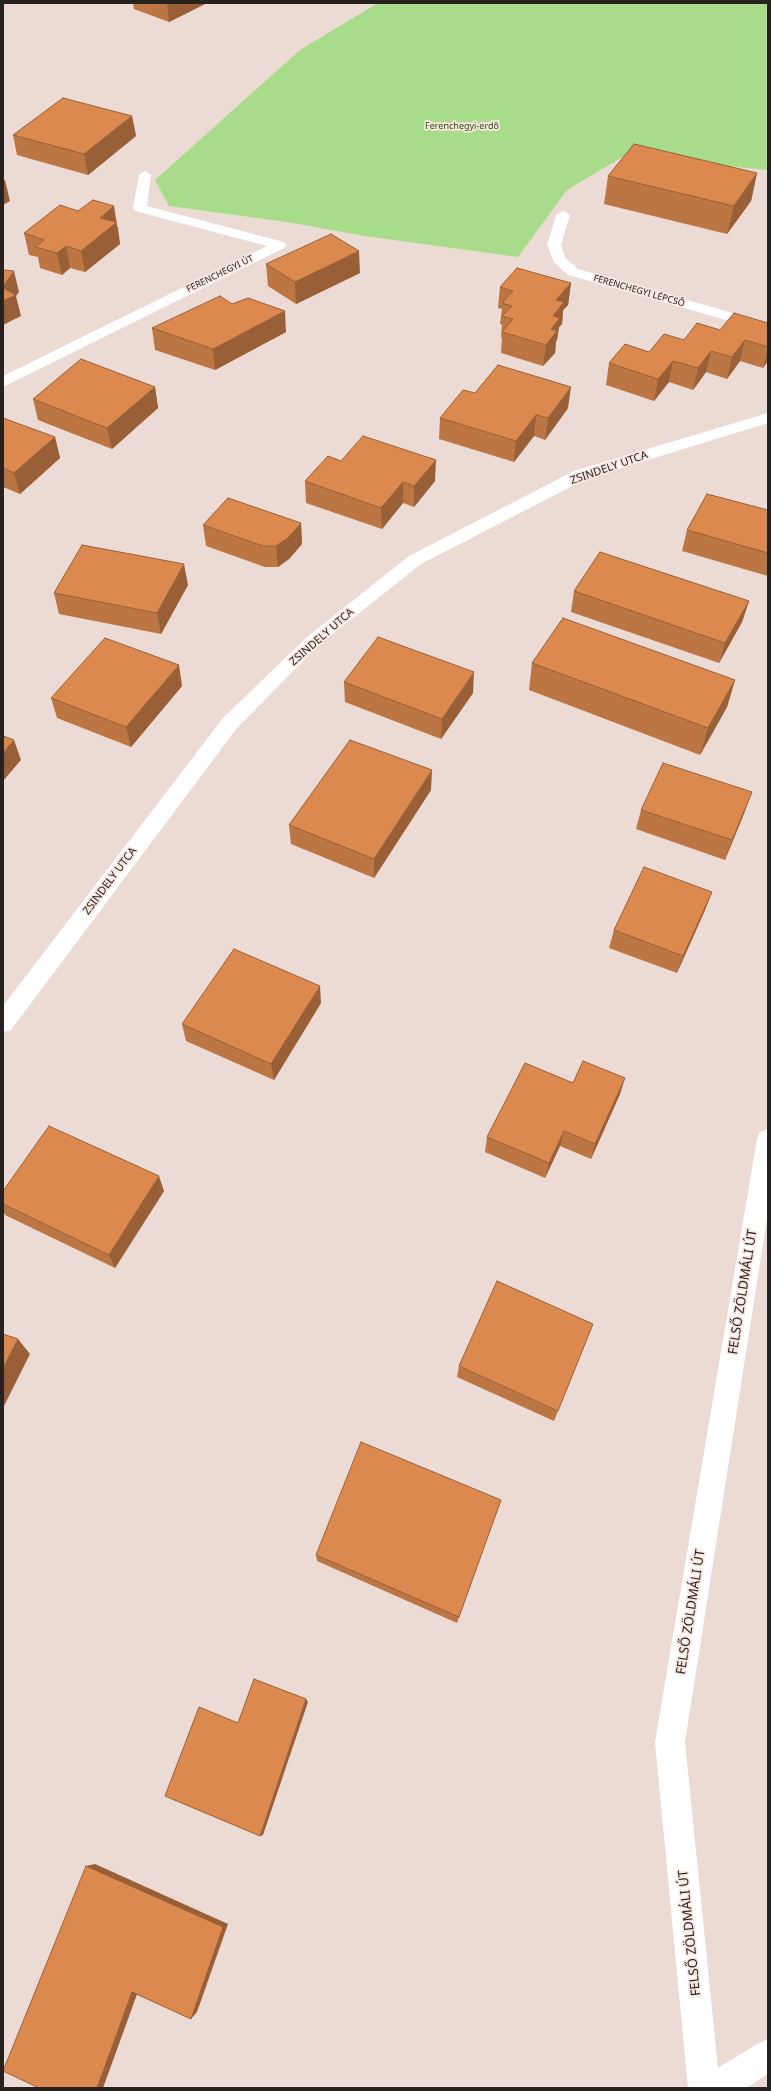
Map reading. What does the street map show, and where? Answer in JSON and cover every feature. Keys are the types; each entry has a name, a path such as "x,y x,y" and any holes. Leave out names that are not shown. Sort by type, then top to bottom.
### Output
{"street":[{"name":"FERENCHEGYI ÚT","path":"3,382 279,245 140,208 145,174"},
{"name":"FERENCHEGYI LÉPCSŐ","path":"563,215 554,245 559,259 573,272 768,328"},
{"name":"ZSINDELY UTCA","path":"3,1023 230,723 313,641 409,565 580,475 768,418"},
{"name":"FELSŐ ZÖLDMÁLI ÚT","path":"704,2088 670,1742 768,1139"},
{"path":"717,2088 768,2055"}],"green space":[{"name":"Ferenchegyi-erdő","path":"378,3 768,3 768,170 624,156 567,190 518,257 365,236 287,222 169,206 155,180 300,50"}],"building":[{"path":"63,98 132,116 84,154 13,135"},
{"path":"634,144 757,173 734,206 608,176"},
{"path":"93,200 114,206 100,218 117,222 81,251 66,246 57,253 35,247 44,240 24,233 60,205 78,211"},
{"path":"331,234 359,251 295,282 266,264"},
{"path":"517,268 571,283 556,300 564,302 553,316 560,318 551,329 557,331 546,345 502,332 513,319 502,316 512,306 502,303 513,291 500,287"},
{"path":"3,270 14,271 3,286"},
{"path":"3,288 16,295 3,301"},
{"path":"220,296 232,304 248,298 285,311 213,349 152,328"},
{"path":"734,313 768,323 768,347 745,340 732,357 711,351 698,368 673,361 658,379 609,363 625,344 649,352 664,334 684,340 697,323 720,330"},
{"path":"81,359 155,387 107,428 33,399"},
{"path":"498,365 571,387 548,418 536,415 516,441 440,418 463,390 475,393"},
{"path":"3,418 55,437 14,473 3,468"},
{"path":"363,436 436,460 414,486 403,482 381,508 305,481 328,456 341,461"},
{"path":"707,494 768,510 768,553 687,530"},
{"path":"228,498 301,523 288,538 276,546 263,546 203,525"},
{"path":"82,545 184,564 157,613 54,593"},
{"path":"600,552 749,601 725,643 574,591"},
{"path":"563,618 735,680 708,728 532,663"},
{"path":"378,637 474,672 442,719 344,682"},
{"path":"105,638 179,665 126,727 51,698"},
{"path":"3,736 14,740 3,753"},
{"path":"350,740 432,770 374,859 289,825"},
{"path":"663,763 752,792 732,840 641,810"},
{"path":"644,867 712,892 683,956 614,930"},
{"path":"234,949 320,986 271,1064 182,1024"},
{"path":"583,1061 625,1078 595,1144 564,1131 549,1163 487,1137 525,1063 573,1083"},
{"path":"49,1126 159,1176 109,1255 3,1204 3,1191"},
{"path":"497,1281 593,1324 558,1411 459,1366"},
{"path":"3,1334 18,1339 3,1368"},
{"path":"361,1442 501,1500 459,1617 316,1555"},
{"path":"254,1679 306,1699 260,1836 165,1796 199,1707 238,1723"},
{"path":"86,1866 223,1927 191,2019 132,1992 97,2088 39,2088 3,2071"}]}
